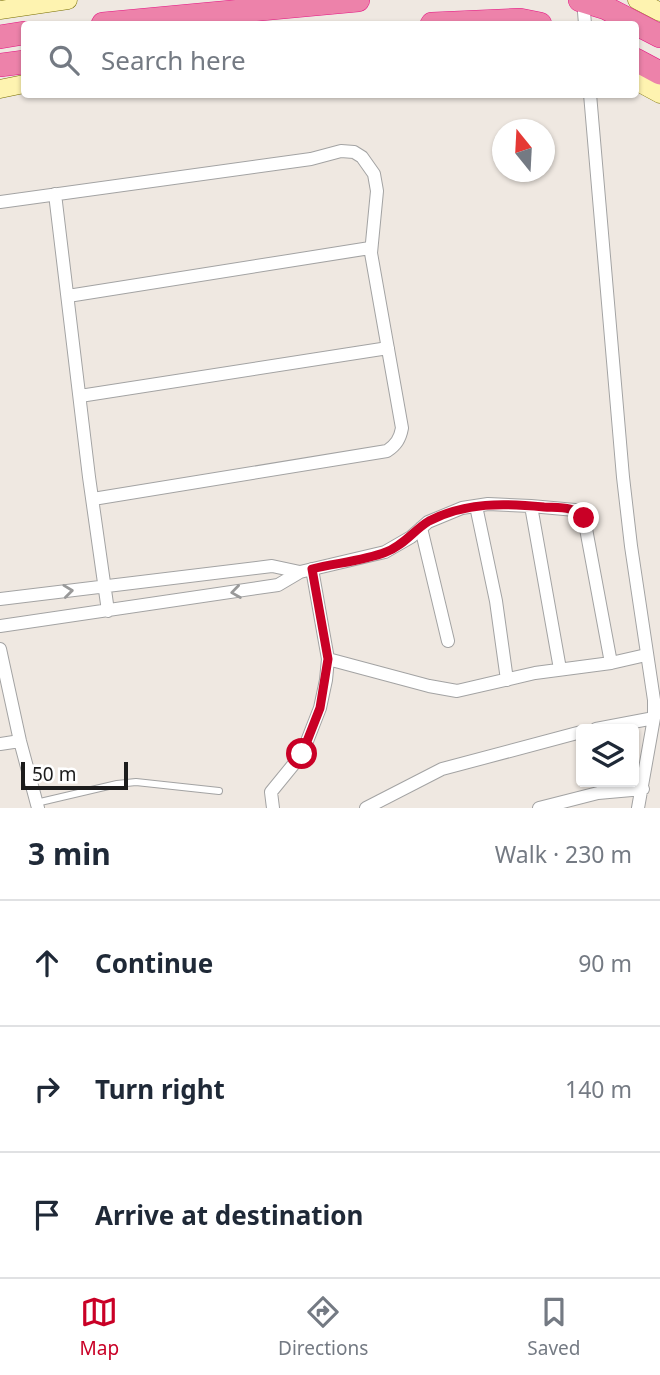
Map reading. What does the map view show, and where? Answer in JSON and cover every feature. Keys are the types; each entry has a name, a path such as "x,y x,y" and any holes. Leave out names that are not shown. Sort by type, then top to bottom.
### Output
{"highway":[{"path":"135,21 358,0"},
{"path":"582,0 631,21"},
{"path":"498,21 525,21"},
{"path":"639,25 660,36"},
{"path":"0,37 21,34"},
{"path":"0,65 21,62"},
{"path":"639,62 660,73"}],"street":[{"path":"0,10 68,0"},
{"path":"582,0 585,21"},
{"path":"637,0 660,12"},
{"path":"639,84 660,94"},
{"path":"0,89 21,85"},
{"path":"590,98 623,477 646,655 652,676 654,718 638,808"},
{"path":"0,202 311,159 348,150 362,157 374,174 376,182 370,248 402,428 400,438 387,451 93,499"},
{"path":"55,194 108,611"},
{"path":"68,296 370,248"},
{"path":"80,397 388,348"},
{"path":"0,626 278,585 306,570 386,552 428,522 462,508 488,504 531,506 575,510 584,518 611,663"},
{"path":"475,506 496,601 507,680"},
{"path":"531,506 560,669"},
{"path":"421,528 448,641"},
{"path":"0,599 272,566 306,570"},
{"path":"273,808 271,792 302,754 320,708 328,659 306,570"},
{"path":"0,649 37,806"},
{"path":"328,659 457,691 560,669 611,663 646,655"},
{"path":"622,724 654,718"},
{"path":"366,808 442,769 576,733"},
{"path":"0,744 20,741"},
{"path":"539,808 598,793 643,789"}],"lane":[{"path":"37,806 117,784 136,782 219,791"}],"route":[{"path":"302,754 320,708 328,659 312,569 386,552 411,537 428,522 462,508 488,504 531,506 575,510 584,518"}]}
